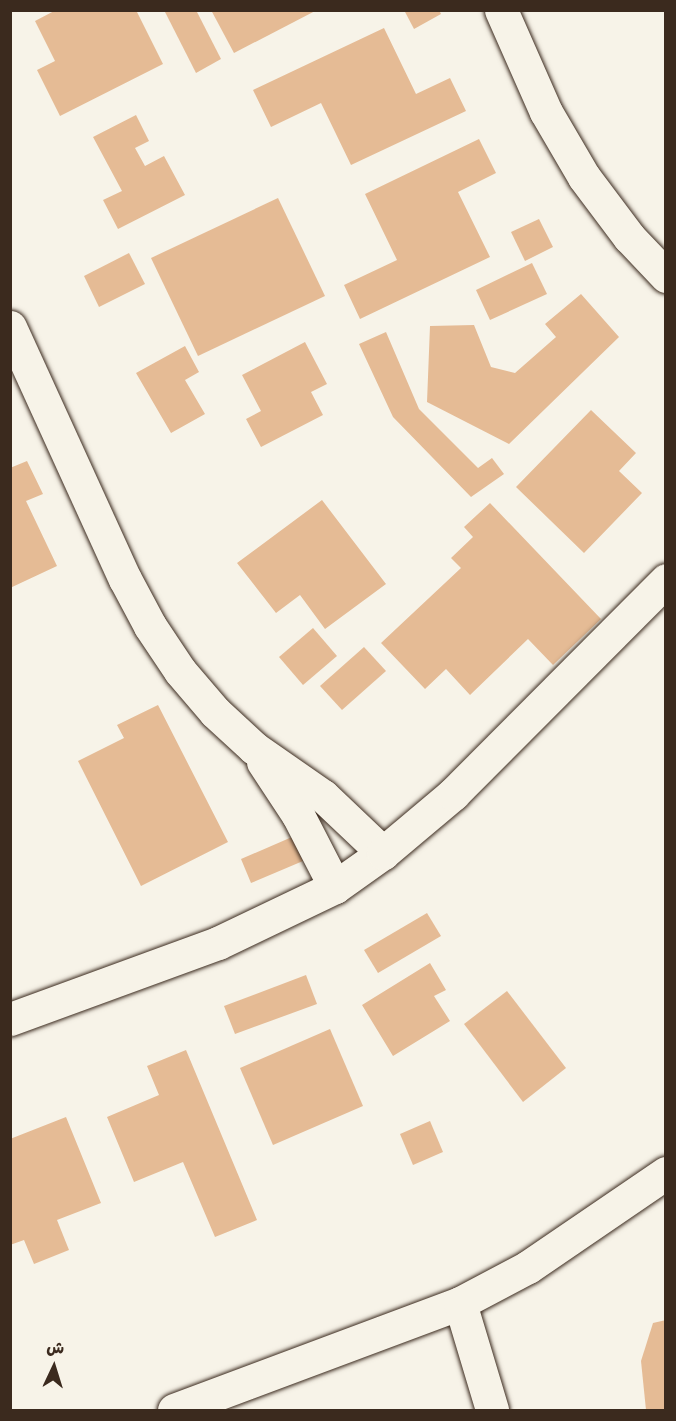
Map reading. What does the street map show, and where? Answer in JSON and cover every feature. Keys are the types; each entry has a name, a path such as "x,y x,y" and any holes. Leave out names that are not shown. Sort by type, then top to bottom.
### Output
{"street":[{"path":"501,10 546,112 584,177 629,237 666,276"},
{"path":"10,327 150,626 215,712 254,748 323,796 383,853"},
{"path":"10,1019 218,943 335,887 383,853 453,794 666,580"},
{"path":"254,748 298,815 335,887"},
{"path":"174,1410 460,1303 528,1267 666,1173"},
{"path":"460,1303 492,1410"}],"building":[{"path":"56,10 136,10 163,64 60,116 37,70 55,61 35,21"},
{"path":"164,10 196,10 221,59 196,73"},
{"path":"211,10 317,10 234,53"},
{"path":"404,10 439,10 441,14 414,29"},
{"path":"384,28 416,94 450,78 466,111 351,165 321,103 271,127 253,90"},
{"path":"136,115 149,141 135,148 145,166 164,156 185,195 118,229 103,200 122,191 93,137"},
{"path":"479,139 496,173 458,192 490,257 360,319 344,285 397,260 365,194"},
{"path":"278,198 325,296 198,356 151,258"},
{"path":"539,219 553,247 525,261 511,232"},
{"path":"129,253 145,284 99,307 84,276"},
{"path":"532,263 547,294 490,320 476,290"},
{"path":"581,294 619,337 509,444 427,402 430,326 474,325 491,367 515,373 556,337 545,324"},
{"path":"386,332 419,409 478,468 492,458 504,474 471,497 393,417 359,344"},
{"path":"305,342 327,384 311,392 323,415 261,447 246,419 261,411 242,375"},
{"path":"185,346 199,372 185,380 205,414 171,433 136,373"},
{"path":"591,410 636,453 619,471 642,493 584,553 516,487"},
{"path":"27,461 43,494 26,501 57,566 10,588 10,468"},
{"path":"322,500 386,584 325,629 300,595 276,613 237,563"},
{"path":"490,503 601,619 553,665 528,639 470,695 446,669 425,689 381,643 461,568 451,558 473,537 464,527"},
{"path":"313,628 337,656 303,685 279,657"},
{"path":"364,647 386,671 342,710 320,686"},
{"path":"158,705 228,842 141,886 78,761 124,738 117,725"},
{"path":"292,837 303,861 251,883 241,859"},
{"path":"427,913 441,936 378,973 364,950"},
{"path":"430,963 446,990 434,996 450,1021 393,1056 362,1005"},
{"path":"306,975 317,1004 235,1034 224,1006"},
{"path":"507,991 566,1068 523,1102 464,1024"},
{"path":"330,1029 363,1106 273,1145 240,1068"},
{"path":"186,1050 257,1220 215,1237 183,1162 134,1182 107,1117 159,1095 147,1066"},
{"path":"66,1117 101,1203 57,1220 69,1250 34,1264 24,1240 10,1245 10,1139"},
{"path":"430,1121 443,1152 413,1165 400,1134"},
{"path":"666,1320 666,1410 646,1410 641,1361 653,1323"}]}
